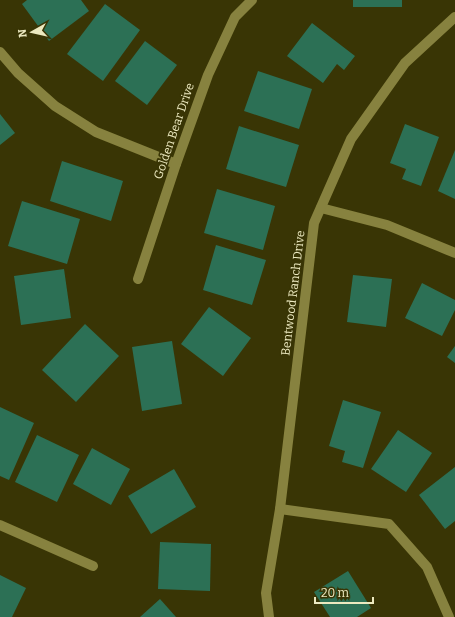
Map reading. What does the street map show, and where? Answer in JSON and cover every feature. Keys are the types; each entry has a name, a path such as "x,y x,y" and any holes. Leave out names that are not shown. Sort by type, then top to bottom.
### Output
{"street":[{"name":"Golden Bear Drive","path":"138,280 176,164 208,75 236,17 252,0"},
{"name":"Bentwood Ranch Drive","path":"269,617 266,593 280,509 314,223 351,139 405,63 455,17"},
{"path":"0,52 18,73 56,106 96,132 176,164"},
{"path":"321,208 387,225 455,253"},
{"path":"280,509 389,524 427,567 449,617"},
{"path":"0,524 93,566"}],"building":[{"path":"27,0 81,0 89,11 49,41 22,4"},
{"path":"353,0 402,0 402,7 353,7"},
{"path":"105,4 140,30 103,81 67,54"},
{"path":"312,23 355,56 344,70 337,64 323,83 287,56"},
{"path":"145,41 177,65 147,105 115,81"},
{"path":"258,71 312,89 299,129 244,111"},
{"path":"0,114 15,133 0,145"},
{"path":"405,124 439,137 421,186 402,179 406,169 390,163"},
{"path":"239,126 299,145 286,187 226,169"},
{"path":"455,150 455,199 438,191"},
{"path":"62,161 123,181 111,221 50,201"},
{"path":"217,189 275,206 263,250 204,233"},
{"path":"22,201 80,219 67,264 8,246"},
{"path":"216,245 266,260 252,305 203,290"},
{"path":"64,269 71,318 21,325 14,276"},
{"path":"353,275 392,279 386,327 347,322"},
{"path":"422,283 455,300 455,310 442,336 405,318"},
{"path":"209,307 251,338 223,376 181,344"},
{"path":"85,324 119,356 76,402 42,370"},
{"path":"172,341 182,404 142,411 132,347"},
{"path":"455,346 455,363 447,357"},
{"path":"343,400 381,412 363,468 342,462 345,451 329,446"},
{"path":"0,407 34,423 9,480 0,476"},
{"path":"398,430 432,453 406,492 371,469"},
{"path":"37,435 79,455 57,502 15,482"},
{"path":"92,448 130,469 111,505 73,484"},
{"path":"455,467 455,521 445,529 419,495"},
{"path":"174,469 196,507 151,534 128,496"},
{"path":"160,542 211,544 210,591 158,589"},
{"path":"348,571 371,608 357,617 330,617 314,592"},
{"path":"0,575 26,588 12,617 0,617"},
{"path":"160,599 176,617 140,617"}]}
